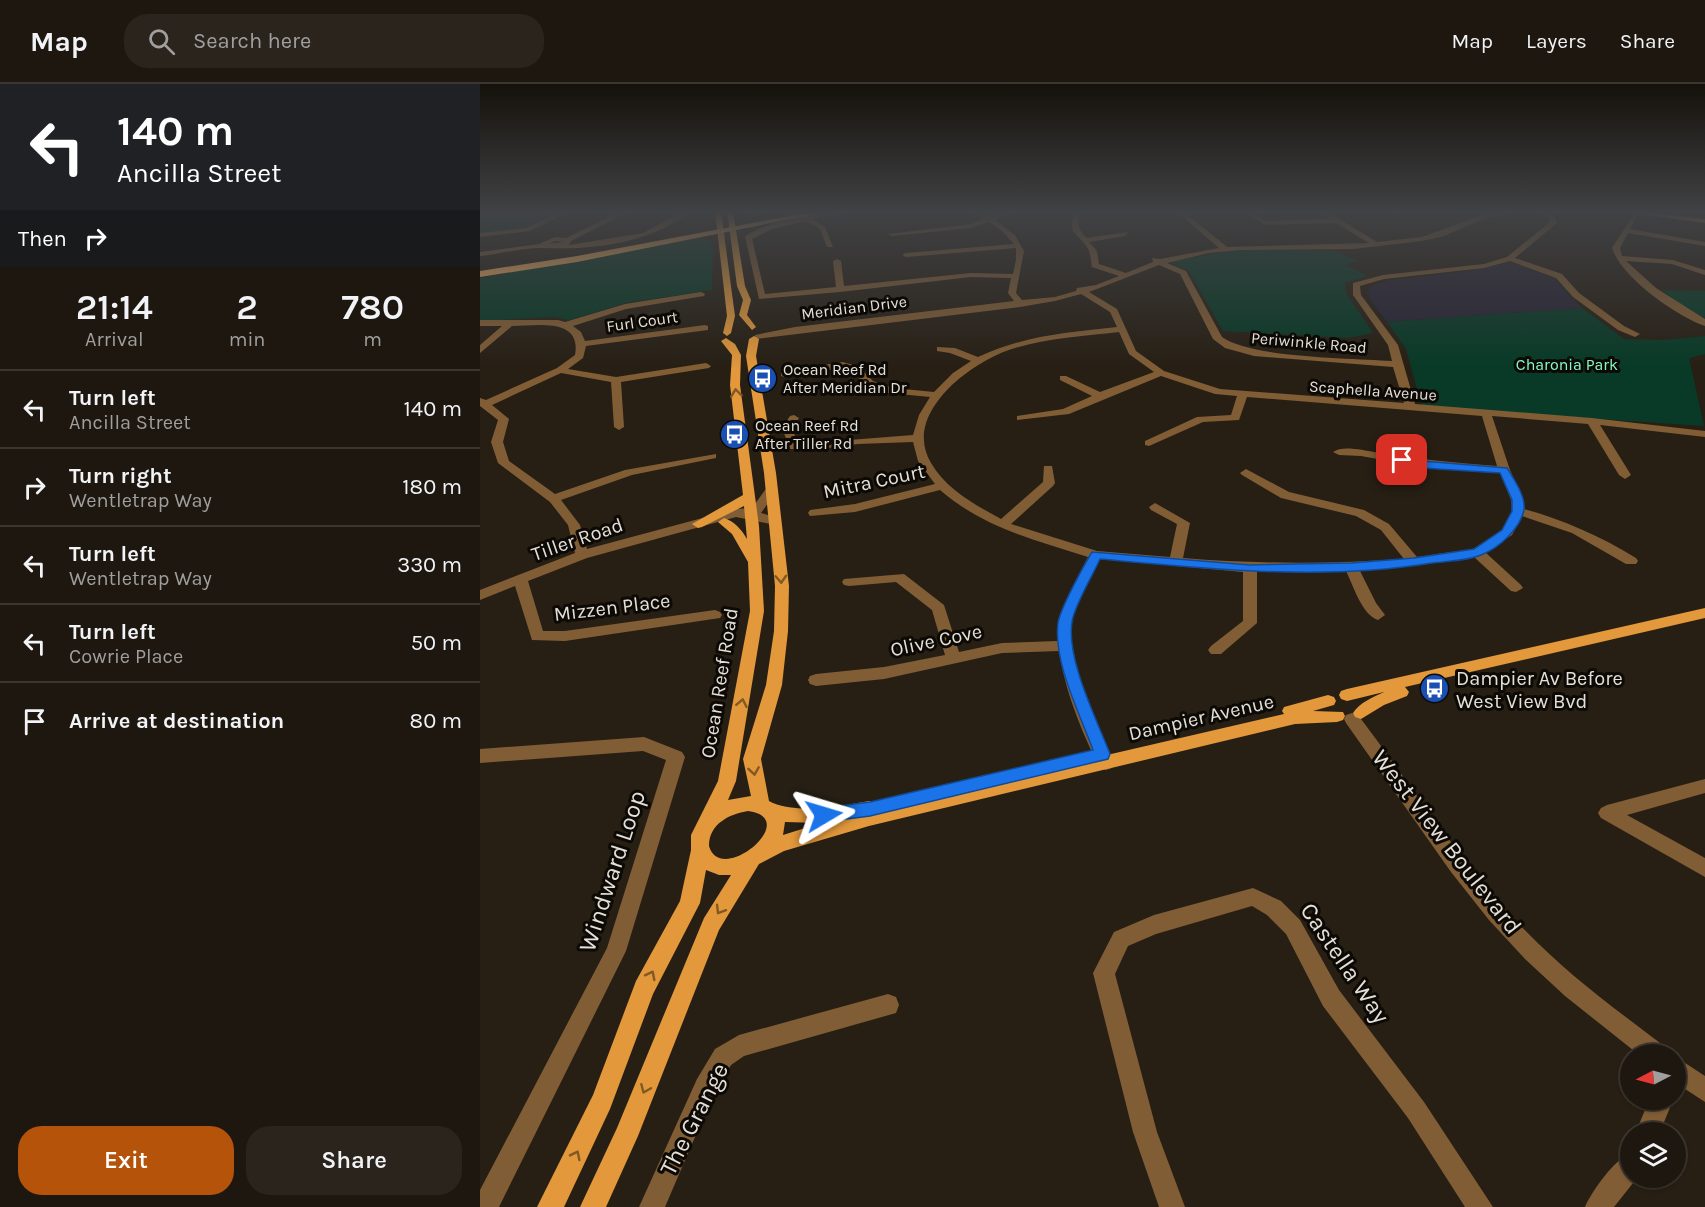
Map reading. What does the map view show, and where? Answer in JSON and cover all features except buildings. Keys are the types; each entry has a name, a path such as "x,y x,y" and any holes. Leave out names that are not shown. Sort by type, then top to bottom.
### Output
{"highway":[{"path":"480,269 512,263"},
{"path":"480,274 539,263"}],"main road":[{"name":"Ocean Reef Road","path":"710,820 727,781 757,611 755,564 735,385 734,371 738,355 726,337 731,316 725,263"},
{"path":"592,1207 626,1136 711,925 757,856 772,842 776,831 777,821 767,808 752,759 774,686 782,609 778,537 751,356 755,333 742,315 747,300 741,286 737,263"},
{"path":"726,337 755,333"},
{"path":"726,337 742,342 755,333"},
{"path":"693,525 748,497"},
{"path":"724,522 737,532 755,564"},
{"path":"1344,712 1335,695 1347,695 1705,613"},
{"name":"Dampier Avenue","path":"767,808 807,816 840,814 1295,718 1344,712 1392,694 1705,621"},
{"name":"Dampier Avenue","path":"757,856 806,835 1104,759"},
{"path":"550,1207 602,1101 644,989 690,903 700,851 699,841 703,830 710,820 729,807 751,802 767,808"},
{"path":"700,851 705,859 714,865 732,866 757,856"}],"street":[{"path":"754,263 762,297 971,275 1014,276"},
{"path":"837,263 840,290"},
{"path":"1019,263 1012,293 1019,303"},
{"path":"1095,263 1122,275"},
{"name":"Meridian Drive","path":"755,333 1019,303 1082,291 1151,263"},
{"name":"Periwinkle Road","path":"1162,263 1183,273 1218,339 1228,346 1254,353 1397,364"},
{"path":"1411,408 1393,345 1357,295 1356,285 1383,277 1494,263"},
{"path":"1522,263 1558,276 1576,295 1622,328 1635,334"},
{"path":"1628,263 1671,305 1705,321"},
{"path":"1676,263 1705,273"},
{"name":"Scaphella Avenue","path":"1082,291 1114,310 1132,352 1161,373 1219,392 1243,396 1592,421 1705,434"},
{"path":"567,325 625,307 700,294"},
{"path":"480,323 545,321 567,325 577,332 583,344 580,356 560,370 483,402 504,419 497,442 504,463 554,499 574,525 582,555"},
{"path":"480,350 511,322"},
{"name":"Furl Court","path":"583,344 705,328"},
{"path":"1123,329 1050,337 1010,346 978,361 956,375 937,395 924,415 918,438 924,461 942,486 961,502 1002,525 1096,555 1250,568 1351,567 1414,562 1478,552 1507,532 1518,511 1517,500 1504,470 1486,413"},
{"path":"940,349 952,350 978,361"},
{"path":"784,374 842,365 855,368 869,383 892,391 937,395"},
{"path":"560,370 616,380 706,366"},
{"path":"1021,418 1065,412 1161,373"},
{"path":"1063,378 1100,396"},
{"path":"616,380 619,427"},
{"path":"1149,442 1201,419 1235,418 1243,396"},
{"path":"794,418 787,428 794,447 918,438"},
{"path":"1592,421 1625,476"},
{"path":"1340,452 1361,453 1422,465 1504,470"},
{"path":"554,499 629,472 712,456"},
{"path":"1002,525 1049,483 1048,468"},
{"path":"1246,473 1286,495 1360,513 1385,527 1414,562"},
{"name":"Mitra Court","path":"814,513 855,508 942,486"},
{"path":"750,514 756,511 772,489"},
{"path":"1155,507 1184,523 1176,561"},
{"path":"1518,511 1563,523 1598,539 1631,561"},
{"name":"Tiller Road","path":"480,595 582,555 736,513 750,514 775,521"},
{"name":"Tiller Road","path":"693,525 724,522 750,514"},
{"path":"1478,552 1516,588"},
{"path":"1096,555 1065,621 1065,646 1077,688 1104,759"},
{"path":"1351,567 1370,605 1378,615"},
{"path":"1215,650 1250,623 1250,568"},
{"path":"849,582 899,577 939,608 953,658"},
{"name":"Mizzen Place","path":"520,579 537,636 565,636 715,615"},
{"name":"Olive Cove","path":"816,680 884,673 1002,648 1065,646"},
{"name":"West View Boulevard","path":"1344,712 1496,914 1570,987 1643,1044"},
{"name":"Windward Loop","path":"480,756 644,744 676,757 616,951 485,1207"},
{"path":"1705,786 1607,813 1705,868"},
{"name":"Castella Way","path":"1172,1207 1145,1132 1104,973 1121,939 1155,925 1253,897 1274,908 1293,927 1331,998 1416,1110 1480,1207"},
{"name":"The Grange","path":"652,1207 705,1086 723,1057 739,1046 888,1005"},
{"path":"1686,1076 1705,1090"},
{"path":"1598,1207 1620,1179"}],"shaded area":[{"path":"1515,263 1554,278 1582,308 1387,322 1369,298 1368,290 1376,284 1390,280"}],"green space":[{"path":"560,263 713,263 712,290 625,303 570,320 553,317 480,321 480,278"},
{"path":"1172,263 1350,263 1345,265 1368,276 1345,283 1346,293 1373,333 1348,338 1223,331 1188,270"},
{"path":"1662,290 1705,291 1705,318 1685,308"},
{"name":"Charonia Park","path":"1582,308 1624,339 1664,340 1705,336 1705,354 1689,358 1704,426 1422,407 1406,349 1387,322"}],"place":[{"name":"Ocean Reef Rd After Meridian Dr","path":"762,378"},
{"name":"Ocean Reef Rd After Tiller Rd","path":"734,434"},
{"name":"Dampier Av Before West View Bvd","path":"1435,689"}],"route":[{"path":"824,815 870,809 1103,754 1077,688 1065,646 1065,621 1096,555 1250,568 1351,567 1414,562 1478,552 1507,532 1518,511 1517,500 1504,470 1422,465 1402,460"}]}
